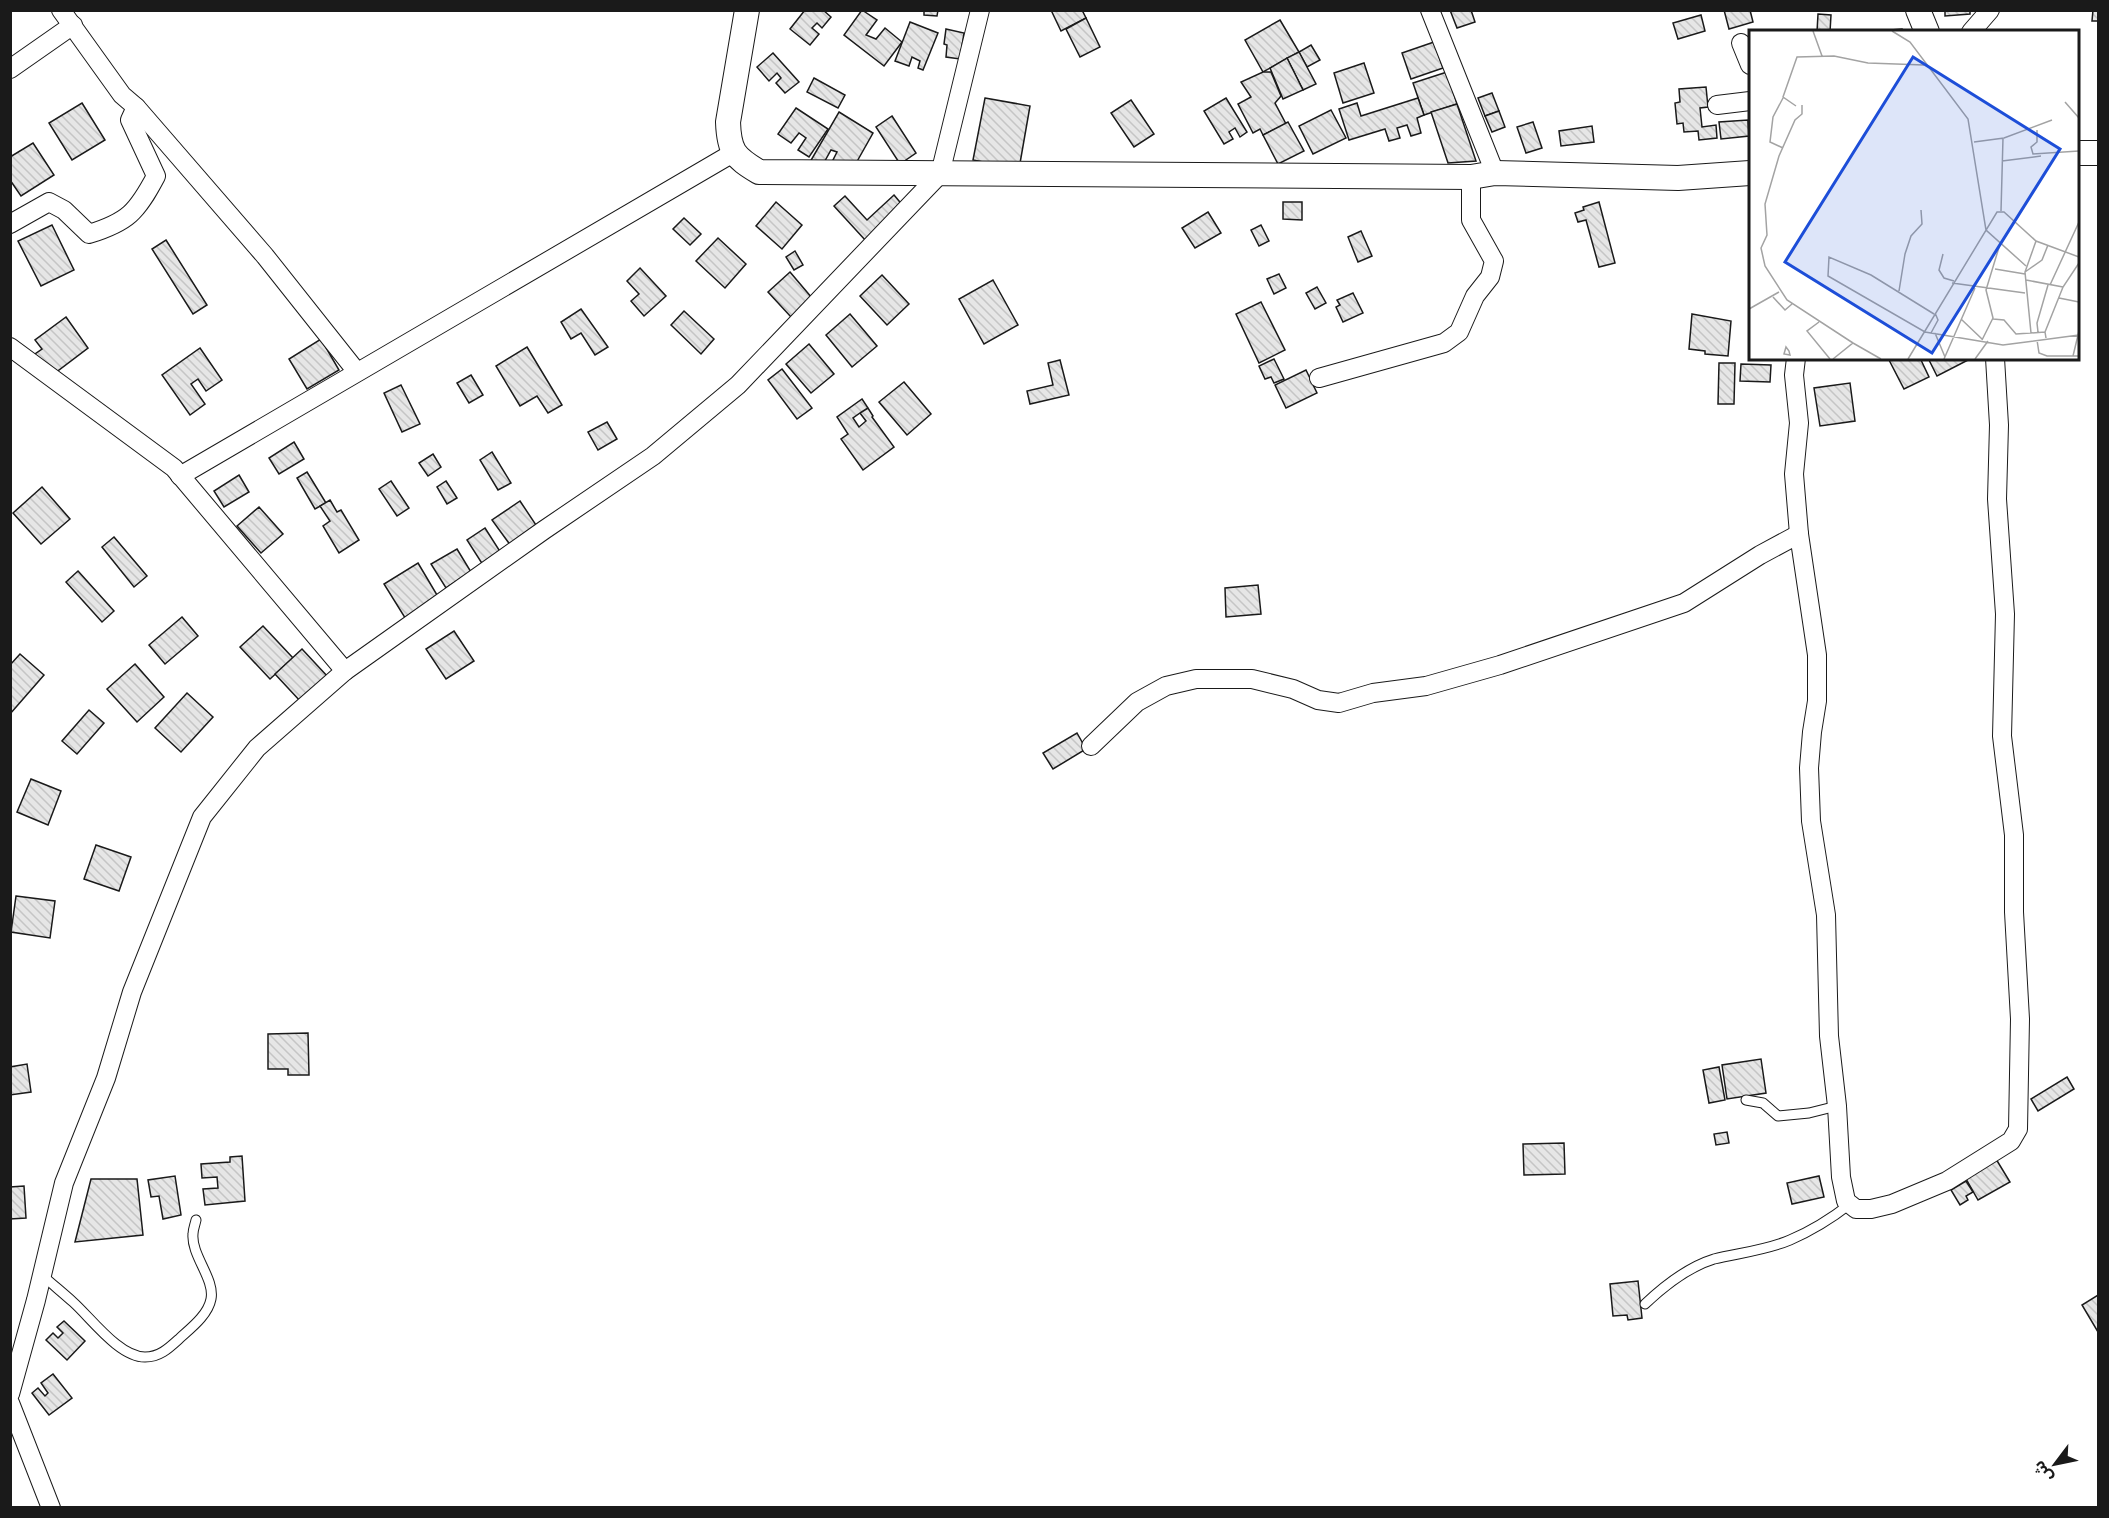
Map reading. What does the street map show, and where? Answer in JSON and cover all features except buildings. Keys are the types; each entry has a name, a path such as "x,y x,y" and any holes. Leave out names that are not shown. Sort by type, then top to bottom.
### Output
{"street":[{"path":"61,10 122,95 136,106 265,256 357,372"},
{"path":"747,10 728,122 729,138 733,153 743,163 759,172 1678,178 1749,173"},
{"path":"10,1394 64,1183 106,1077 132,992 202,817 257,748 345,671 653,456 738,385 940,174 980,10"},
{"path":"1319,378 1444,343 1459,332 1475,296 1490,277 1494,261 1471,220 1483,175 1430,10"},
{"path":"1918,10 1926,30"},
{"path":"1973,30 1990,10"},
{"path":"10,69 73,25"},
{"path":"1741,43 1749,63"},
{"path":"1717,105 1749,101"},
{"path":"10,224 49,202 64,210 88,234 115,226 141,204 156,176 130,120 136,106"},
{"path":"180,476 733,153"},
{"path":"2079,153 2098,153"},
{"path":"10,346 174,468 345,671"},
{"path":"1796,360 1794,375 1799,423 1794,474 1799,534 1817,655 1816,701 1809,768 1811,821 1826,915 1829,1036 1837,1106 1841,1177 1846,1201 1856,1209 1881,1207 1947,1181 2011,1141 2018,1129 2020,1019 2014,912 2014,835 2002,736 2005,614 1996,499 1999,425 1995,360"},
{"path":"1091,746 1137,702 1166,686 1196,679 1252,679 1293,689 1318,700 1339,703 1373,693 1426,686 1500,665 1684,603 1760,555 1799,534"},
{"path":"10,1403 51,1508"}],"lane":[{"path":"1746,1100 1763,1103 1778,1116 1809,1113 1837,1106"},
{"path":"1645,1305 1680,1276 1697,1266 1790,1240 1832,1217 1850,1204"},
{"path":"42,1275 75,1304 105,1336 127,1351 143,1357 161,1354 206,1311 212,1298 192,1235 196,1220"}]}
